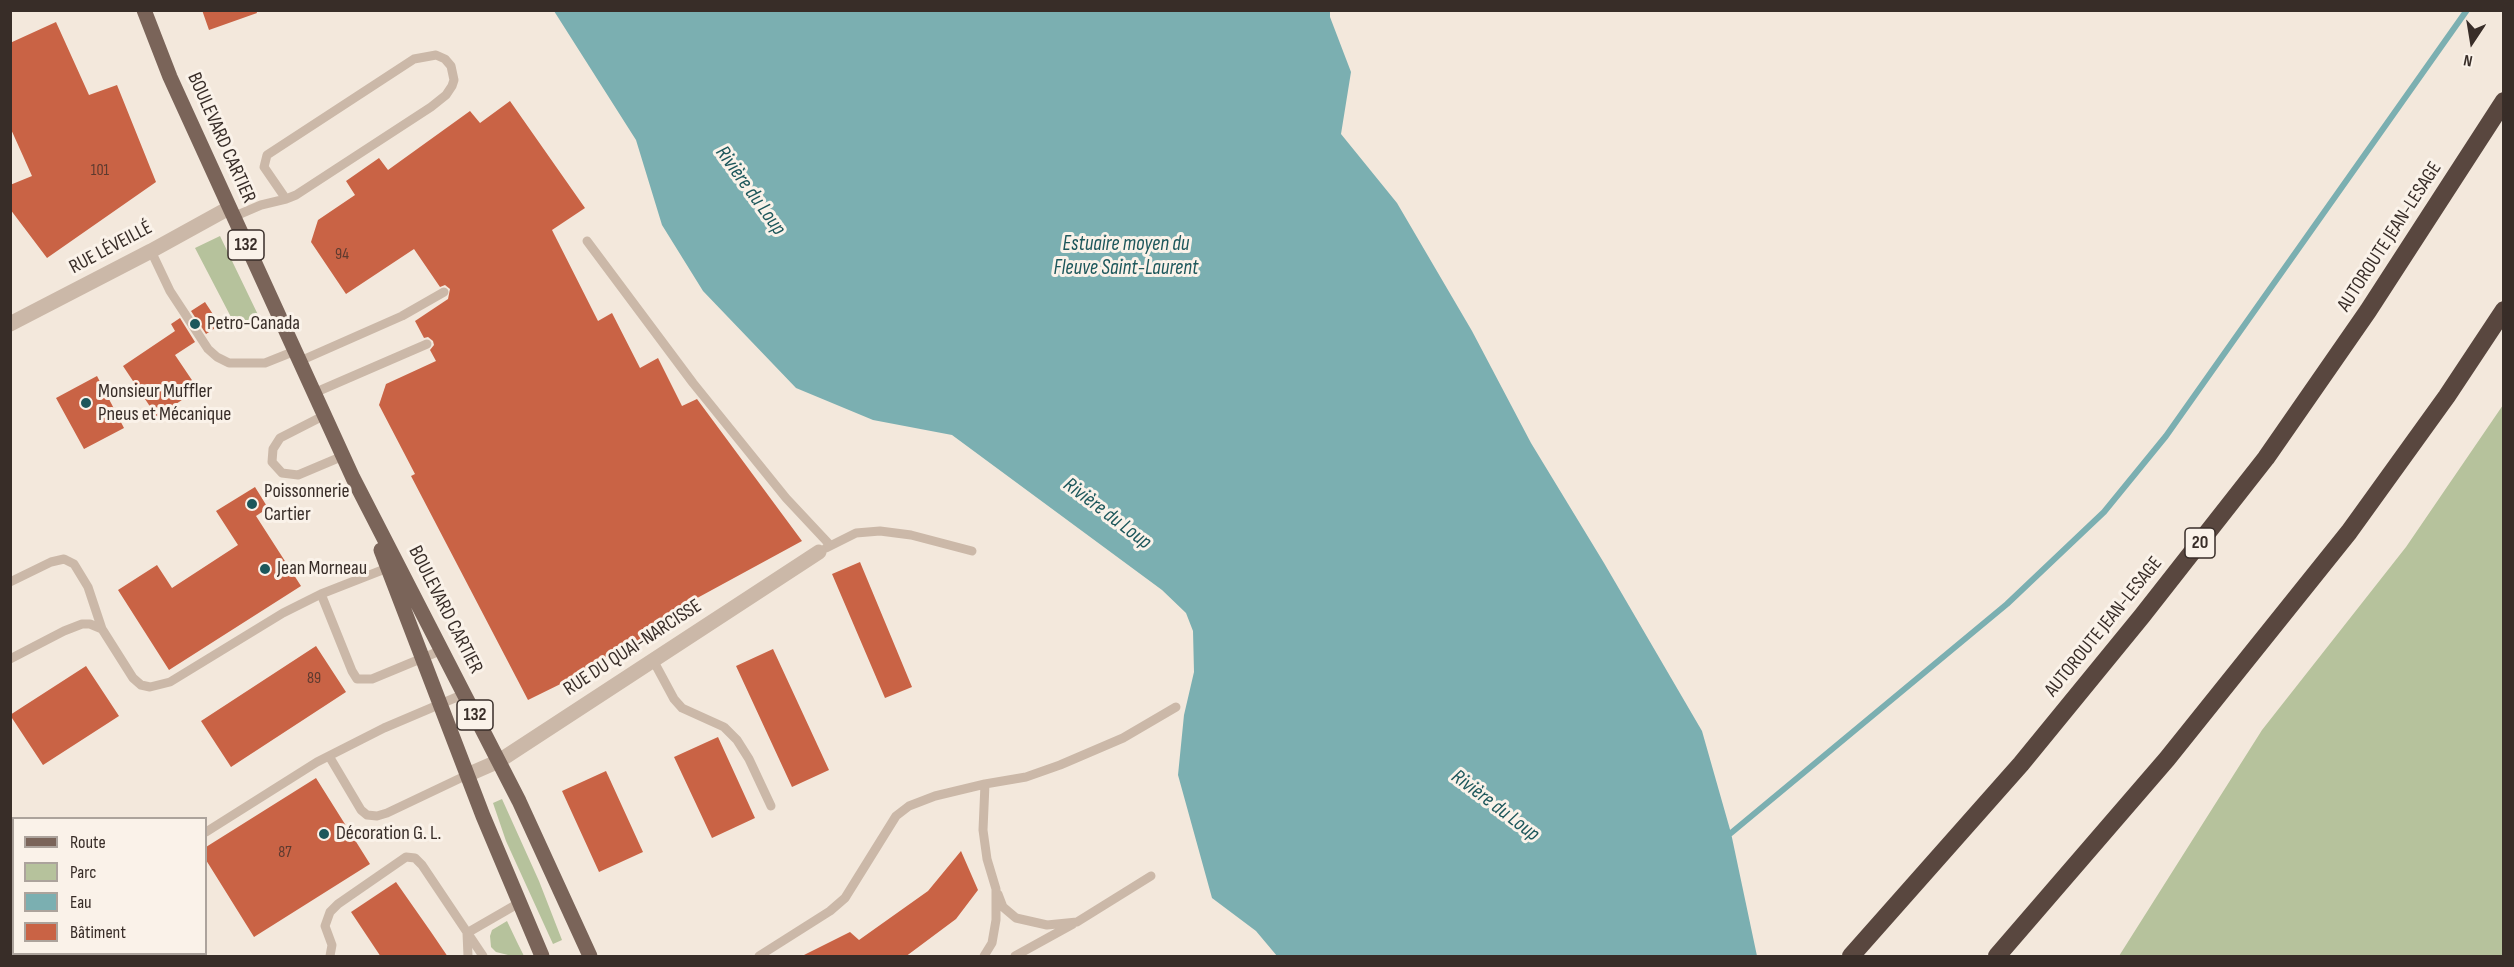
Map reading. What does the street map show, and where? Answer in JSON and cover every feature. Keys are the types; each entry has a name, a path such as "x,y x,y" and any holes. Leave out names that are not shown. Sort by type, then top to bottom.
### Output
{"highway":[{"name":"AUTOROUTE JEAN-LESAGE","path":"1853,954 2021,764 2142,616 2266,458 2368,311 2504,101"},
{"path":"1997,957 2167,759 2327,560 2447,396 2504,309"}],"main road":[{"name":"BOULEVARD CARTIER","path":"144,10 170,76 231,213 393,566 442,650 499,761 590,957"},
{"name":"BOULEVARD CARTIER","path":"393,566 422,659 542,957"}],"street":[{"name":"RUE LÉVEILLÉ","path":"10,324 151,251 231,213"},
{"name":"RUE DU QUAI-NARCISSE","path":"467,775 499,761 825,548"}],"lane":[{"path":"231,213 286,199 306,189 446,95 454,80 451,66 445,59 436,55 414,59 267,155 264,167 286,199"},
{"path":"587,241 693,383 825,548 856,533 879,531 911,535 972,551"},
{"path":"151,251 171,291 208,349 229,363 265,363 297,356 402,316 444,292"},
{"path":"314,393 427,344"},
{"path":"325,415 280,438 273,449 272,462 282,473 298,475 344,456"},
{"path":"10,582 51,562 64,560 74,564 93,597 102,629 133,678 141,685 160,686 283,613 321,594 393,566"},
{"path":"321,594 357,679 372,679 442,650"},
{"path":"10,659 82,624 90,624 102,629"},
{"path":"653,660 674,699 682,708 724,728 737,740 771,806"},
{"path":"207,831 329,756 384,728 464,694"},
{"path":"759,957 830,911 845,898 896,816 909,806 935,796 1026,777 1060,765 1123,738 1176,707"},
{"path":"329,756 361,810 367,815 377,816 387,813 467,775"},
{"path":"985,784 983,830 987,859 1003,907 1016,918 1047,925 1077,922"},
{"path":"330,957 332,945 325,926 330,912 406,857 415,858 422,865 483,957"},
{"path":"1016,957 1151,876"},
{"path":"984,957 992,943 996,921 996,889"},
{"path":"467,933 519,903"},
{"path":"467,933 468,957"}],"green space":[{"path":"220,236 261,321 252,325 232,319 195,248"},
{"path":"2503,405 2503,956 2119,956 2262,730 2406,547"},
{"path":"502,799 539,881 562,940 553,944 506,841 493,803"},
{"path":"507,921 524,956 496,952 491,947 492,930"}],"water":[{"name":"Estuaire moyen du Fleuve Saint-Laurent","path":"554,11 1330,11 1330,17 1351,72 1341,134 1397,203 1472,331 1531,443 1702,731 1731,833 1757,956 1277,956 1256,931 1212,898 1178,775 1184,715 1194,672 1193,631 1186,613 1162,590 952,435 873,420 796,388 703,291 662,225 636,140"}],"building":[{"path":"202,10 256,10 257,13 209,30"},
{"path":"56,22 89,95 117,85 156,182 47,258 10,209 10,185 32,176 10,127 10,43"},
{"path":"510,101 585,208 552,230 598,321 612,313 640,368 658,358 682,406 697,399 802,541 688,603 692,613 649,634 652,639 528,700 411,476 415,474 379,405 386,384 436,361 430,350 434,345 433,341 428,337 424,338 415,321 448,299 450,289 445,285 440,287 414,249 346,294 311,242 318,220 355,195 346,181 379,158 388,170 470,111 480,123"},
{"path":"205,302 220,325 206,334 191,311"},
{"path":"180,318 195,342 175,355 198,389 157,417 123,366 175,331 171,324"},
{"path":"97,376 124,428 84,449 56,398"},
{"path":"255,487 268,508 256,516 301,586 169,670 118,590 157,565 172,588 238,545 216,511"},
{"path":"860,562 912,687 885,698 832,574"},
{"path":"316,646 346,692 231,767 201,721"},
{"path":"773,649 829,770 792,787 736,666"},
{"path":"86,666 119,716 43,765 10,715"},
{"path":"718,737 755,818 712,838 674,757"},
{"path":"606,771 643,852 599,872 562,791"},
{"path":"316,778 370,864 254,937 207,862 207,846"},
{"path":"961,851 978,890 956,919 905,957 800,957 850,932 859,940 928,891"},
{"path":"396,882 448,957 381,957 351,912"}],"waterway":[{"path":"1731,833 2007,604 2104,512 2166,436 2467,10"}],"place":[{"name":"Petro-Canada","path":"195,324"},
{"name":"Monsieur Muffler Pneus et Mécanique","path":"86,403"},
{"name":"Poissonnerie Cartier","path":"252,504"},
{"name":"Jean Morneau","path":"265,569"},
{"name":"Décoration G. L.","path":"324,834"}],"water label":[{"name":"Rivière du Loup","path":"750,191"},
{"name":"Rivière du Loup","path":"1107,514"},
{"name":"Rivière du Loup","path":"1495,806"}]}
